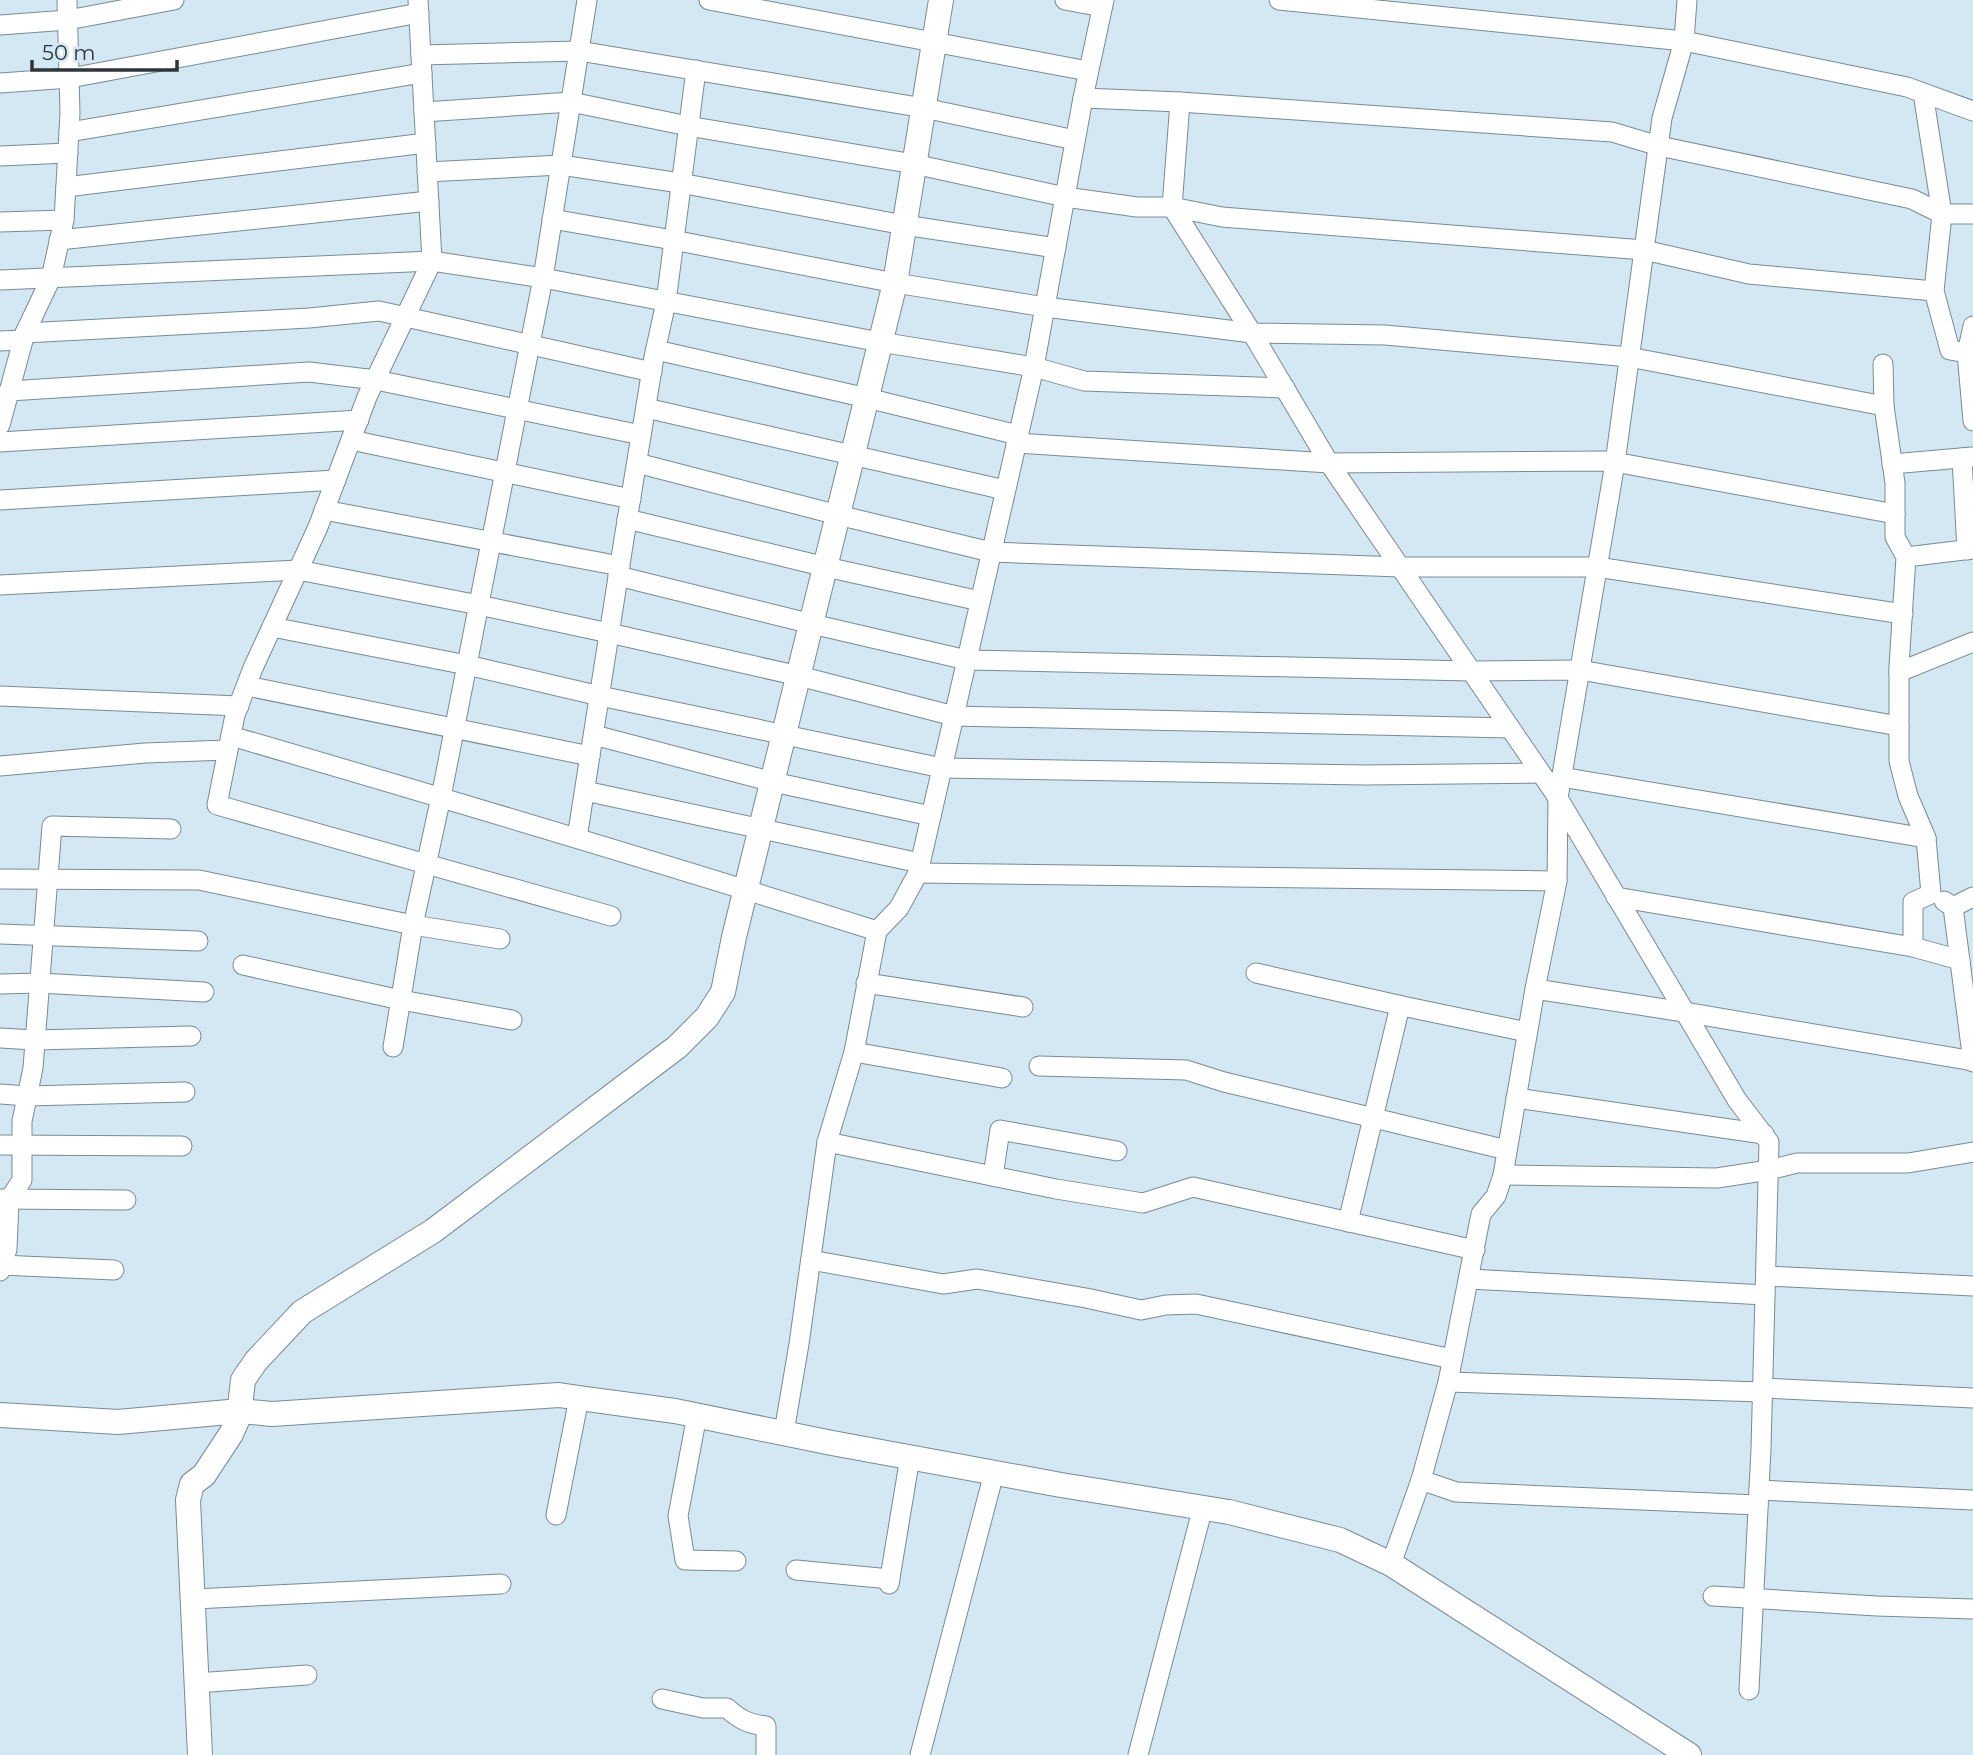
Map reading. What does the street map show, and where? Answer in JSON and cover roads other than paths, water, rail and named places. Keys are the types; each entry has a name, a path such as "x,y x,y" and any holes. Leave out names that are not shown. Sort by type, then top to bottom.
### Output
{"street":[{"path":"0,25 67,10 174,0"},
{"path":"393,1047 413,925 530,346 587,0"},
{"path":"709,0 1088,71"},
{"path":"200,1755 188,1500 192,1484 204,1475 231,1434 240,1411 243,1380 256,1361 302,1312 433,1231 677,1047 707,1017 723,992 734,937 894,283 941,0"},
{"path":"784,1432 827,1142 854,1052 877,931 899,908 919,868 1034,367 1088,71 1103,4 1065,0"},
{"path":"1279,0 1684,41 1907,87 1973,111"},
{"path":"1391,1563 1421,1480 1447,1382 1481,1214 1496,1196 1503,1175 1527,1032 1557,881 1558,798 1561,777 1615,463 1662,118 1684,41 1687,0"},
{"path":"0,83 69,78 418,7 432,261 376,380 324,510 239,706 217,804 611,916"},
{"path":"0,425 24,337 51,278 64,220 69,132 67,10"},
{"path":"69,132 421,64 579,51 924,107 1075,140"},
{"path":"577,838 627,519 666,302 696,70"},
{"path":"1923,93 1942,215 1934,291 1950,350 1967,353"},
{"path":"1083,98 1180,102 1612,132 1659,146 1912,199 1942,215 1973,214"},
{"path":"424,112 571,102 688,127 914,164 1065,197 1137,207 1172,207 1222,217 1644,250 1749,274 1934,291"},
{"path":"1180,102 1172,207 1252,333 1329,463 1558,798 1737,1100 1769,1142 1749,1690"},
{"path":"66,187 426,143"},
{"path":"0,156 68,153"},
{"path":"427,172 561,165 680,183 904,225 1056,248"},
{"path":"59,240 429,201"},
{"path":"552,219 894,283 1045,307 1252,333 1385,335 1629,357 1884,406"},
{"path":"0,222 64,220"},
{"path":"0,280 432,261 542,278 880,342 1034,367 1084,381 1285,388"},
{"path":"0,341 24,337 379,312 652,372"},
{"path":"1973,326 1967,353 1973,421"},
{"path":"656,350 867,398 1017,439 1329,463 1615,463 1895,513"},
{"path":"1883,364 1884,406 1895,483 1895,537 1906,556 1899,672 1899,761 1908,796 1926,838 1931,894"},
{"path":"5,400 309,372 376,380 641,435"},
{"path":"646,408 1005,490"},
{"path":"0,442 359,420"},
{"path":"351,440 631,499"},
{"path":"1892,464 1967,458 1970,550 1906,556"},
{"path":"637,463 991,552 1400,567 1597,568 1903,614"},
{"path":"0,500 336,480"},
{"path":"324,510 491,542 619,571 812,624 967,660 1471,671 1580,670 1899,726"},
{"path":"627,519 980,601"},
{"path":"0,584 298,570 610,633 799,676 954,716 1510,728"},
{"path":"272,627 942,768 1339,775 1541,773"},
{"path":"1899,672 1973,642"},
{"path":"247,686 590,756"},
{"path":"0,696 239,706"},
{"path":"594,735 773,782 931,816"},
{"path":"0,766 229,743 441,797 877,931"},
{"path":"1561,777 1926,838"},
{"path":"584,791 919,868 1557,881"},
{"path":"114,1270 1,1267 7,1249 4,1199 22,1180 22,1121 33,1068 52,826 172,829"},
{"path":"0,879 199,880 413,925 500,939"},
{"path":"1931,894 1953,907"},
{"path":"1913,947 1913,902 1931,894"},
{"path":"1616,897 1913,947 1960,960"},
{"path":"1953,907 1973,897"},
{"path":"1535,989 1973,1062 1953,907"},
{"path":"0,934 198,941"},
{"path":"243,965 401,1000 512,1020"},
{"path":"1256,973 1527,1032"},
{"path":"0,984 39,983 204,992"},
{"path":"866,983 1023,1007"},
{"path":"1348,1222 1400,1006"},
{"path":"0,1038 35,1040 191,1037"},
{"path":"854,1052 1002,1078"},
{"path":"1039,1066 1186,1070 1224,1082 1507,1150"},
{"path":"0,1094 27,1096 185,1092"},
{"path":"1516,1098 1763,1134"},
{"path":"993,1176 1000,1130 1117,1151"},
{"path":"827,1142 1056,1189 1143,1203 1193,1187 1475,1250"},
{"path":"0,1145 183,1146"},
{"path":"1503,1175 1717,1178 1797,1163 1908,1163 1973,1152"},
{"path":"4,1199 126,1200"},
{"path":"810,1260 943,1284 977,1279 1141,1310 1166,1305 1196,1304 1452,1359"},
{"path":"1469,1279 1973,1286"},
{"path":"1447,1382 1973,1398"},
{"path":"0,1415 118,1422 240,1411 272,1415 559,1395 697,1415 994,1473 1229,1511 1340,1540 1391,1563 1689,1755"},
{"path":"556,1515 579,1398"},
{"path":"697,1415 678,1516 685,1560 736,1561"},
{"path":"796,1570 889,1581 910,1457"},
{"path":"920,1755 994,1473"},
{"path":"1421,1480 1456,1492 1973,1500"},
{"path":"1138,1755 1203,1507"},
{"path":"194,1599 501,1584"},
{"path":"1713,1596 1973,1609"},
{"path":"196,1683 307,1675"},
{"path":"662,1699 703,1708 727,1708 739,1719 766,1726 766,1755"}]}
